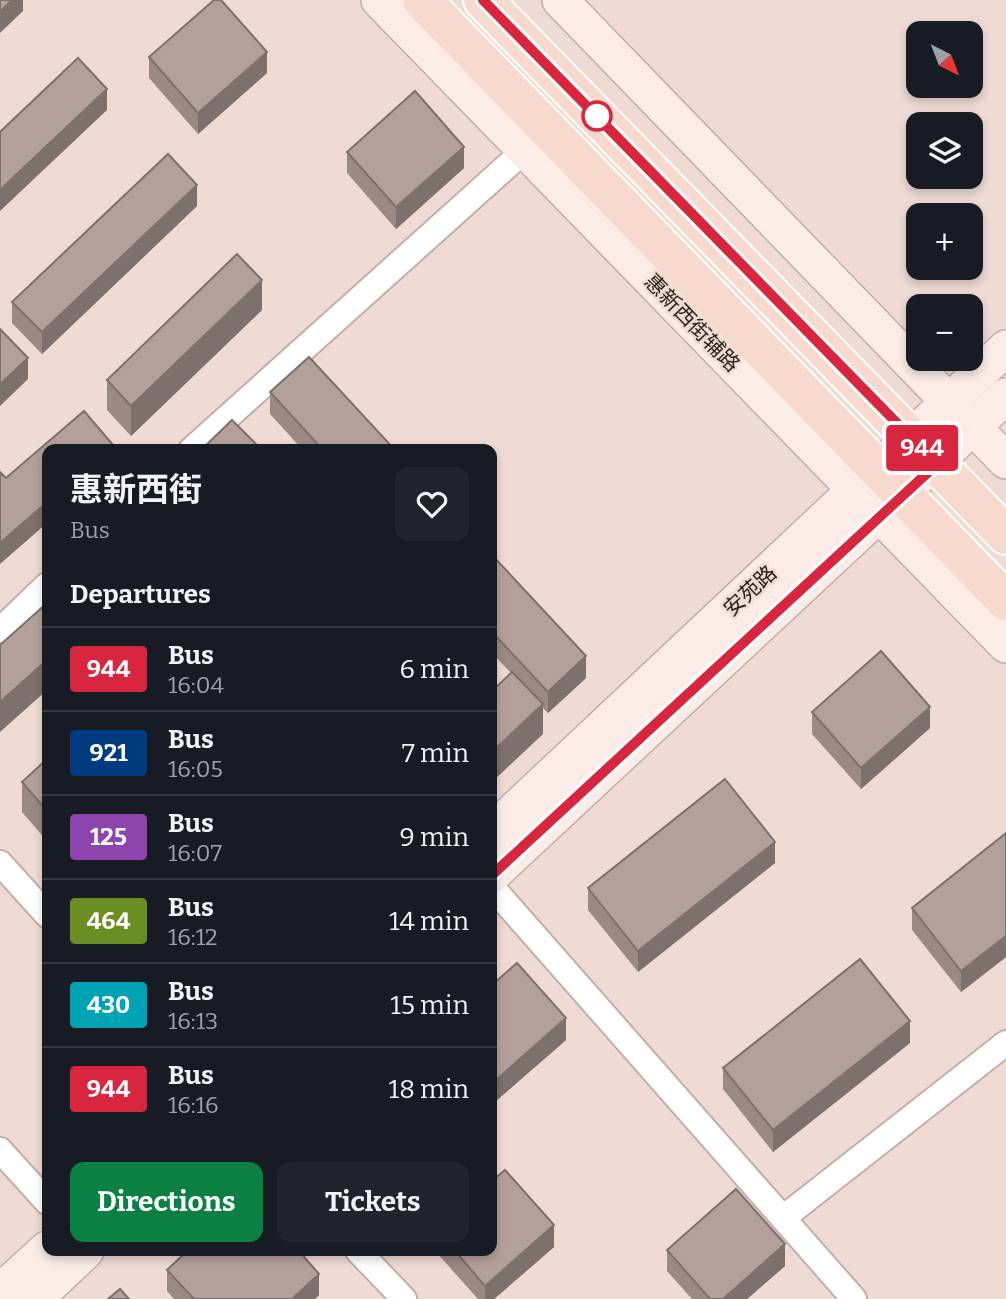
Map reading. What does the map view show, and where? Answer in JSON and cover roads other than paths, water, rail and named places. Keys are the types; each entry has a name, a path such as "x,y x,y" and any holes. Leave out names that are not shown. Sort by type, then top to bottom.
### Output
{"main road":[{"path":"422,0 879,493 1006,601"},
{"path":"483,0 1006,535"}],"street":[{"name":"惠新西街辅路","path":"379,0 525,150 879,493 1006,645"},
{"path":"560,0 1006,461"},
{"path":"198,444 525,150"},
{"name":"安苑路","path":"925,451 950,402 1006,348"},
{"name":"安苑路","path":"497,827 925,451 974,427 1006,396"},
{"name":"安苑路","path":"497,870 879,493"},
{"path":"0,630 42,590"},
{"path":"0,863 42,909"},
{"path":"497,893 854,1299"},
{"path":"783,1217 1006,1043"},
{"path":"0,1150 42,1196"},
{"path":"0,1292 42,1253"},
{"path":"35,1299 81,1256"},
{"path":"363,1256 404,1299"}]}
